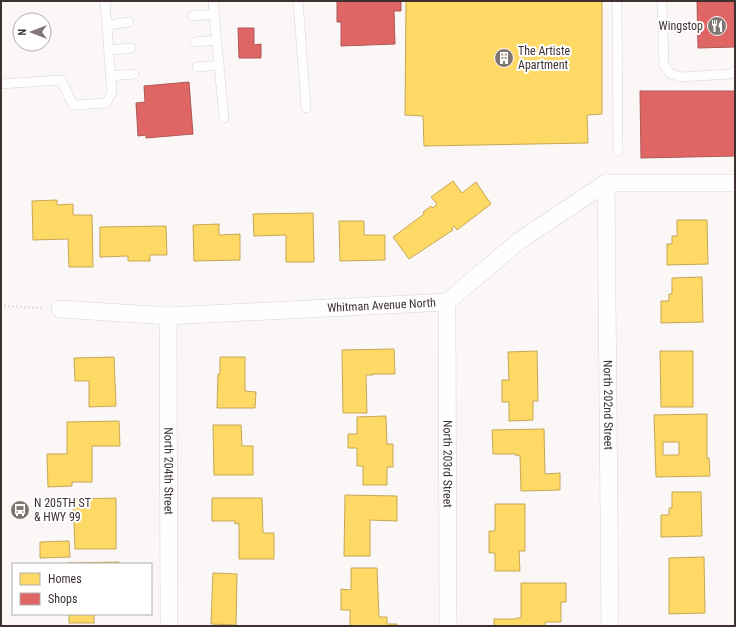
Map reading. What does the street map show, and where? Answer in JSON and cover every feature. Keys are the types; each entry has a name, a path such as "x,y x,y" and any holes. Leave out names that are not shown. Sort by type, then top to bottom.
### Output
{"street":[{"path":"606,183 735,183"},
{"name":"Whitman Avenue North","path":"60,309 168,316 447,302 519,241 606,183"},
{"name":"North 202nd Street","path":"606,183 610,626"},
{"name":"North 203rd Street","path":"447,302 448,626"},
{"name":"North 204th Street","path":"168,316 169,626"}],"lane":[{"path":"1,84 61,80 72,105 106,103 112,93 106,1"},
{"path":"213,1 224,118"},
{"path":"298,1 306,108"},
{"path":"617,1 618,151"},
{"path":"662,1 664,65 670,73 680,76 730,74 735,72"},
{"path":"192,16 214,14"},
{"path":"108,24 129,22"},
{"path":"195,42 217,40"},
{"path":"110,50 131,48"},
{"path":"197,67 219,65"},
{"path":"110,76 134,74"}],"path":[{"path":"4,306 60,309"}],"building: Homes":[{"name":"The Artiste Apartment","path":"406,1 602,1 602,114 587,115 588,143 424,146 423,116 405,115"},
{"path":"453,181 462,193 476,182 491,204 457,230 454,226 452,228 453,230 409,259 393,237 424,214 423,212 431,206 433,208 437,204 431,197"},
{"path":"57,200 57,205 73,204 73,215 92,215 93,267 69,267 68,239 33,240 32,201"},
{"path":"313,213 314,262 286,262 286,235 254,236 253,214"},
{"path":"677,220 707,220 708,264 667,265 667,244 672,244 672,236 677,236"},
{"path":"339,221 364,221 364,235 385,235 385,260 340,261"},
{"path":"219,224 219,235 240,234 240,260 194,261 193,225"},
{"path":"166,226 167,255 150,255 150,261 128,261 128,256 100,257 100,227"},
{"path":"702,277 703,322 661,323 661,301 669,301 669,294 672,294 672,278"},
{"path":"394,349 395,374 366,375 367,413 343,413 342,350"},
{"path":"537,351 538,401 533,401 533,420 509,421 509,402 502,402 502,380 509,380 508,352"},
{"path":"660,351 693,351 693,407 661,407"},
{"path":"114,357 116,406 89,407 89,381 75,381 74,358"},
{"path":"220,357 245,357 245,391 256,392 255,408 217,408"},
{"path":"707,414 707,458 709,458 710,476 656,477 654,415","holes":["663,442 679,442 679,455 663,455"]},
{"path":"386,416 387,444 393,444 393,467 387,467 387,485 363,485 363,466 357,466 357,448 348,448 348,434 357,434 357,417"},
{"path":"119,421 120,446 92,446 92,482 72,482 72,486 48,487 47,454 67,454 67,422"},
{"path":"213,425 241,425 242,446 253,446 253,475 214,475"},
{"path":"544,429 545,474 560,473 560,490 521,491 520,455 493,454 492,430"},
{"path":"672,492 701,492 702,536 661,537 661,515 669,515 669,508 672,508"},
{"path":"345,495 397,496 397,521 370,520 370,556 344,556"},
{"path":"116,498 116,549 75,549 73,499"},
{"path":"212,498 262,498 263,533 274,533 274,559 239,559 239,523 235,524 235,521 212,521"},
{"path":"495,504 525,504 525,551 519,551 520,571 495,571 495,553 489,553 489,531 495,531"},
{"path":"69,541 70,557 40,558 40,542"},
{"path":"704,557 705,613 669,614 669,558"},
{"path":"119,562 119,563 68,563"},
{"path":"351,568 377,568 379,617 387,617 387,624 397,624 397,626 350,626 350,610 341,610 341,589 351,590"},
{"path":"213,573 237,574 236,625 211,624"},
{"path":"521,583 566,583 566,602 561,602 561,622 545,622 545,626 494,626 494,619 521,618"},
{"path":"69,615 94,615 94,623 69,623"}],"building: Shops":[{"path":"337,1 401,1 401,11 394,11 395,44 341,46 341,22 337,22"},
{"path":"697,1 734,1 735,47 698,48"},
{"path":"238,28 254,28 254,45 261,44 261,58 239,58"},
{"path":"189,82 193,134 146,138 146,135 138,136 136,103 145,102 144,86"},
{"path":"640,91 735,91 735,156 641,158"}],"place":[{"name":"Wingstop","path":"717,26"},
{"name":"The Artiste Apartment","path":"504,58"},
{"name":"N 205TH ST & HWY 99","path":"20,510"}]}
